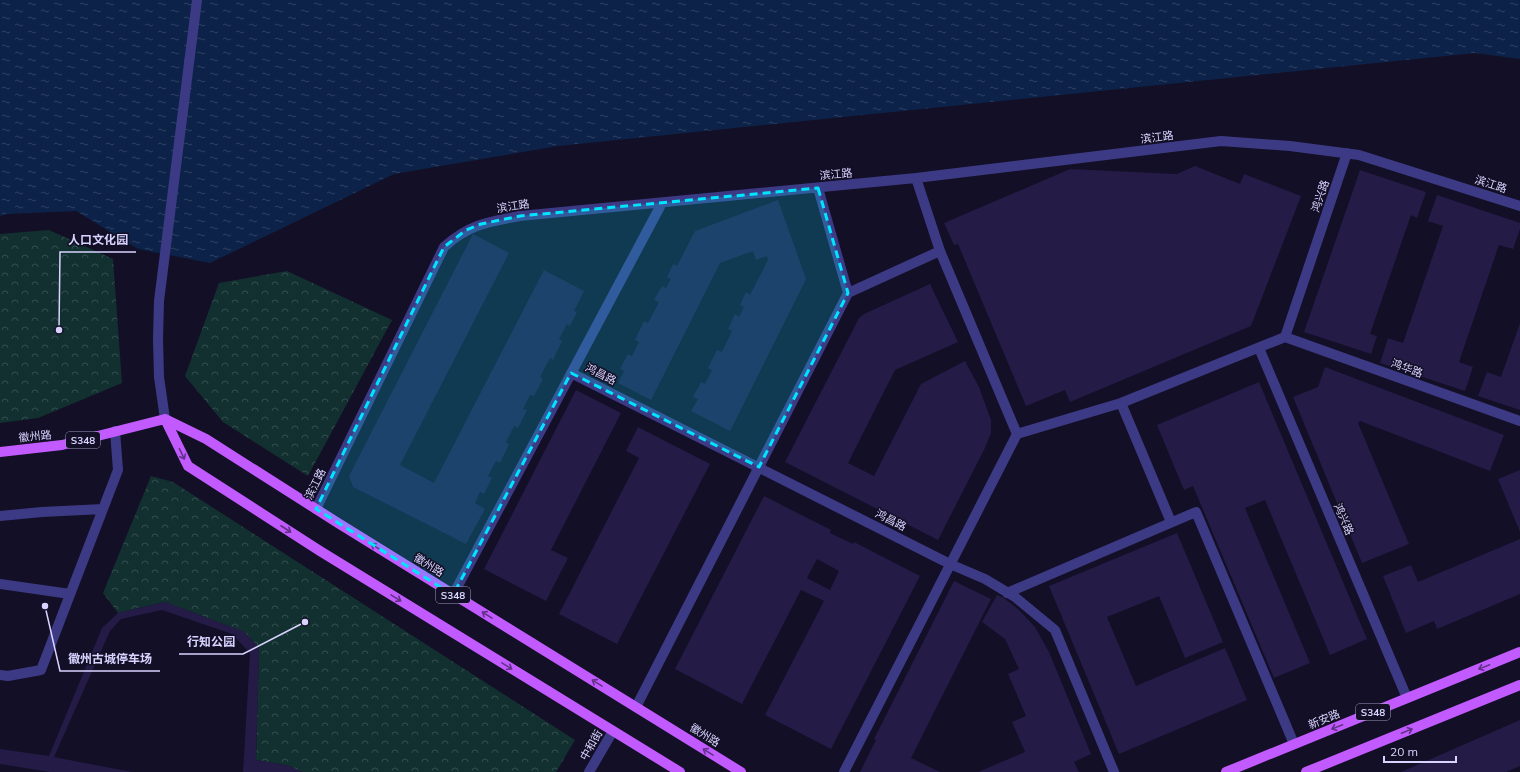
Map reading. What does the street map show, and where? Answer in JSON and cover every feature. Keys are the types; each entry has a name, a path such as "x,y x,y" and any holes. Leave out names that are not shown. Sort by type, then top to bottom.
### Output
{"main road":[{"name":"徽州路","path":"0,452 62,445 165,419 206,439 453,595 741,772"},
{"name":"S348","path":"165,419 188,466 320,551 680,772"},
{"name":"新安路","path":"1226,772 1520,652"},
{"path":"1307,772 1520,685"}],"street":[{"path":"165,419 159,376 159,301 197,0"},
{"name":"滨江路","path":"316,509 444,247 466,230 481,224 520,216 916,178 1221,141 1290,146 1359,155 1520,206"},
{"name":"鸿兴路","path":"1286,337 1347,154"},
{"path":"916,178 940,251 1017,434"},
{"path":"818,188 848,293"},
{"path":"453,595 662,203"},
{"path":"636,707 848,293 940,251"},
{"path":"844,772 1017,434 1121,403 1286,337"},
{"name":"鸿华路","path":"1286,337 1520,421"},
{"name":"鸿兴路","path":"1258,348 1407,698"},
{"name":"鸿昌路","path":"571,373 950,564 985,579 1015,597 1055,630 1114,772"},
{"path":"1121,403 1172,522"},
{"path":"0,676 41,670 118,470 115,431"},
{"path":"0,516 103,509"},
{"path":"1007,593 1196,512 1294,744"},
{"path":"0,584 70,594"},
{"name":"中和街","path":"589,772 613,731"}],"highlighted area":[{"path":"818,188 848,293 759,467 571,373 453,595 316,509 444,247 466,230 481,224 520,216"}],"green space":[{"path":"49,230 113,259 122,383 38,418 0,423 0,234"},
{"path":"287,271 392,320 308,476 223,422 185,376 219,283"},
{"path":"151,476 173,482 575,740 556,772 302,772 289,766 256,760 259,648 244,632 165,602 118,613 103,593"}],"water":[{"path":"0,0 1520,0 1520,59 1475,53 558,146 394,174 210,263 138,249 76,211 7,214 0,216"}],"building":[{"path":"1195,166 1240,184 1244,174 1301,196 1251,326 1070,402 1065,390 1026,406 958,244 954,245 944,223 1070,169 1177,174"},
{"path":"1360,170 1426,192 1417,218 1411,215 1370,334 1377,336 1371,354 1304,332"},
{"path":"1437,195 1520,223 1520,229 1513,249 1499,245 1459,362 1473,367 1465,391 1380,363 1388,338 1403,343 1443,226 1428,221"},
{"path":"778,200 806,279 730,431 691,411 698,399 693,397 701,382 705,384 712,370 708,368 717,350 722,352 732,331 728,329 735,314 739,317 744,307 740,305 746,292 750,295 768,260 767,256 756,260 753,251 720,263 651,400 618,383 624,371 620,369 628,354 632,356 639,342 635,340 644,321 648,323 659,302 654,300 662,286 666,288 671,279 667,277 673,264 677,266 695,231"},
{"path":"473,234 509,253 400,465 434,483 544,270 584,291 574,311 577,312 570,326 567,324 559,339 562,341 553,360 550,358 540,377 543,379 534,396 530,395 523,409 527,410 518,428 514,426 506,442 509,444 500,463 496,461 488,476 492,478 484,494 480,492 475,503 485,509 466,544 353,487 349,476"},
{"path":"930,284 958,342 895,370 848,463 874,476 921,384 965,361 979,387 991,420 991,433 985,448 938,540 785,462 859,318 864,314"},
{"path":"1520,323 1520,410 1478,396 1487,372 1501,377"},
{"path":"1325,367 1504,435 1490,471 1360,421 1358,423 1409,544 1362,563 1293,397 1318,387"},
{"path":"1259,382 1367,639 1330,655 1265,500 1245,508 1310,663 1274,678 1193,486 1184,490 1157,425"},
{"path":"576,390 621,413 551,550 568,558 546,601 484,569"},
{"path":"638,427 710,464 617,644 559,614 639,458 626,451"},
{"path":"1520,470 1520,532 1498,479"},
{"path":"764,496 831,530 830,533 853,544 854,542 920,576 831,749 765,715 824,601 801,590 742,704 675,669","holes":["817,559 839,571 830,590 807,578"]},
{"path":"1177,533 1223,642 1185,658 1159,596 1107,617 1136,686 1225,648 1247,700 1119,754 1049,586"},
{"path":"1520,539 1520,594 1437,629 1434,621 1406,633 1383,576 1411,565 1418,582"},
{"path":"954,581 991,599 911,758 940,772 860,772 876,740 874,739"},
{"path":"997,595 1004,598 1019,610 1035,627 1049,652 1091,754 1074,762 1079,772 978,772 1025,752 1012,722 1026,716 1008,674 1019,669 1005,639 982,622"},
{"path":"165,602 245,632 259,648 256,760 289,766 302,772 243,772 250,653 232,634 162,610 121,619 110,631 54,757 132,772 50,772 0,764 0,749 49,756 102,628 118,613"},
{"path":"1520,720 1520,766 1506,772 1401,772"}],"place":[{"name":"人口文化园","path":"59,330"},
{"name":"徽州古城停车场","path":"45,606"},
{"name":"行知公园","path":"305,622"}]}
